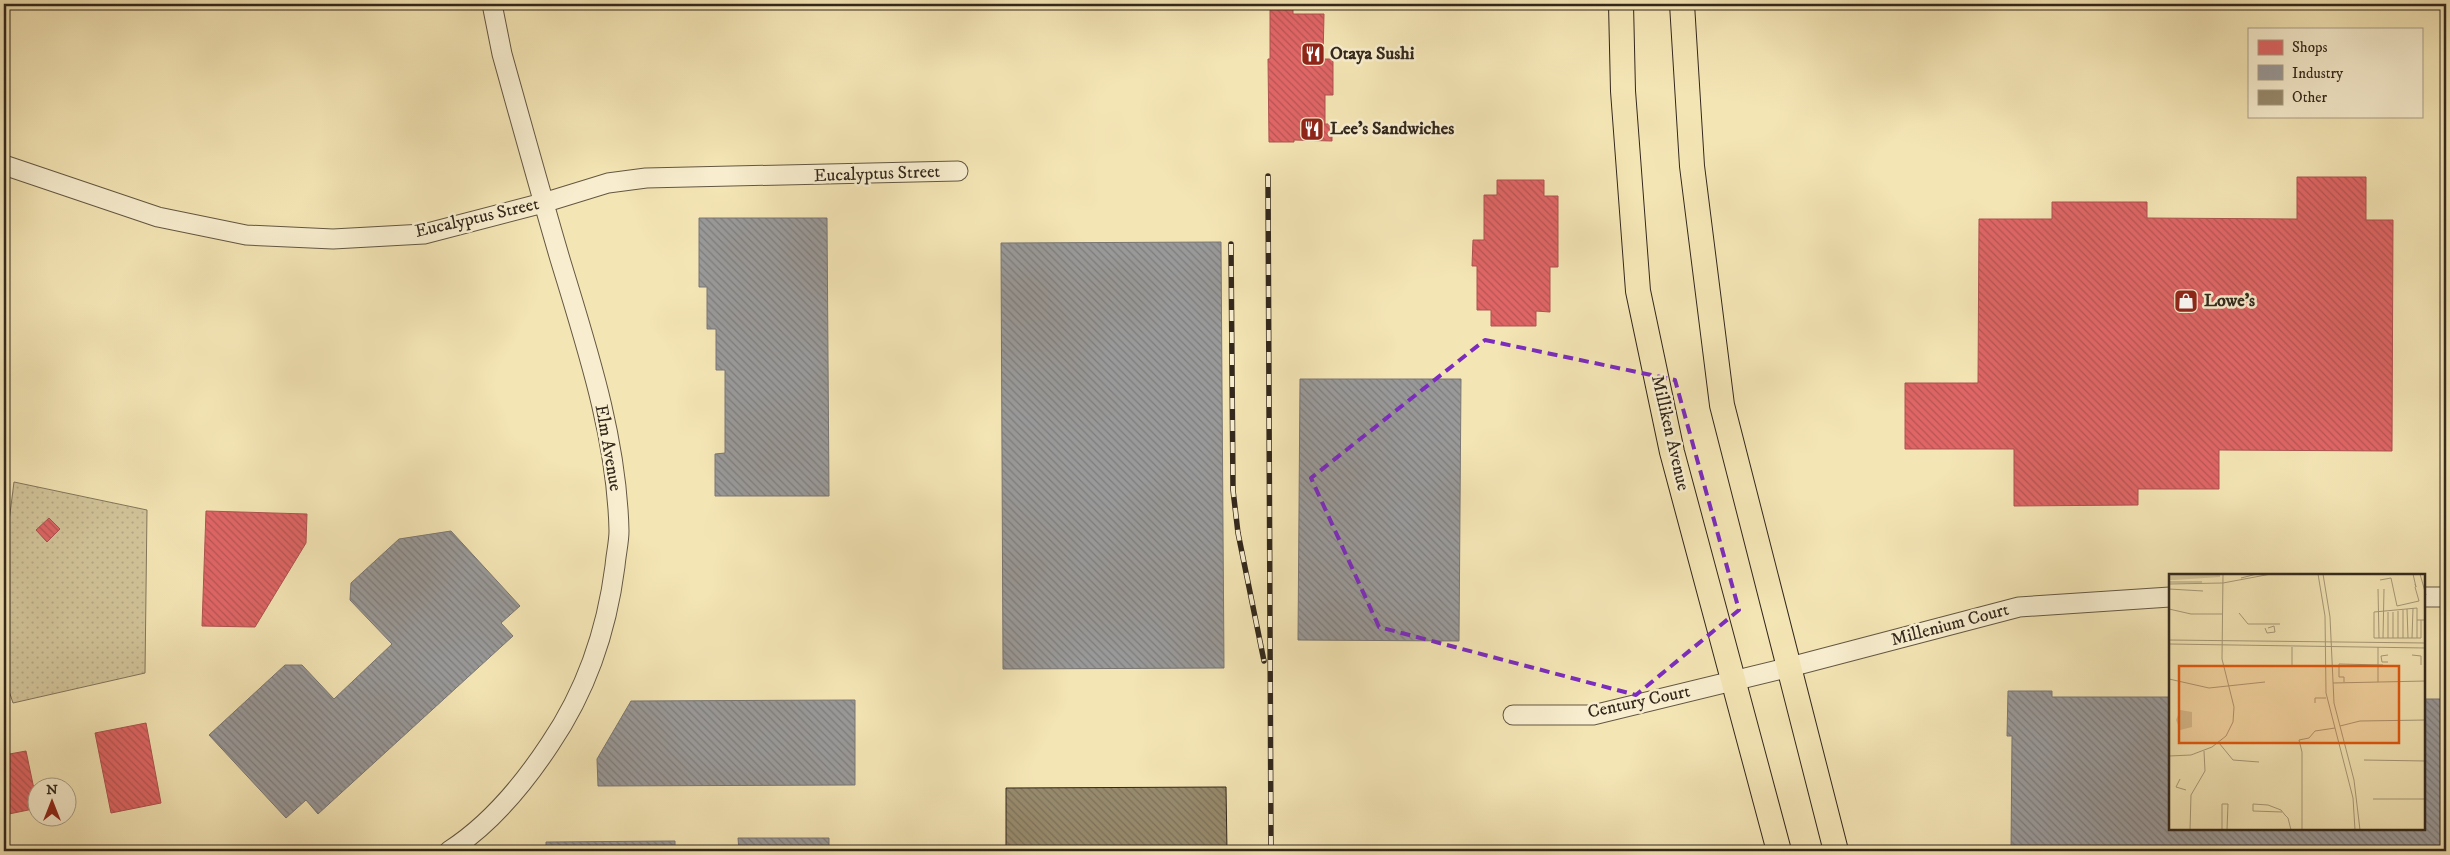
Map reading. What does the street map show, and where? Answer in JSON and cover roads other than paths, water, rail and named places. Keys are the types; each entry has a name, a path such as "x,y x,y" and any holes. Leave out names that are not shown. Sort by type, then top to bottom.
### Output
{"main road":[{"name":"Milliken Avenue","path":"1621,4 1623,91 1638,291 1672,452 1779,851"},
{"path":"1682,4 1692,166 1722,405 1836,851"}],"street":[{"name":"Elm Avenue","path":"452,850 484,824 530,775 565,722 583,684 599,642 614,577 619,534 617,493 612,455 595,376 502,54 492,4"},
{"name":"Eucalyptus Street","path":"4,165 158,217 246,235 333,239 424,234 544,203 608,183 646,178 958,171"},
{"name":"Millenium Court","path":"1734,681 2019,607 2169,597"},
{"path":"2425,597 2446,597"},
{"name":"Century Court","path":"1513,715 1593,715 1734,681"}],"railway":[{"path":"1268,176 1271,851"},
{"path":"1231,244 1233,490 1238,533 1264,661"}],"place":[{"name":"Otaya Sushi","path":"1313,54"},
{"name":"Lee's Sandwiches","path":"1312,129"},
{"name":"Lowe's","path":"2186,301"}]}
